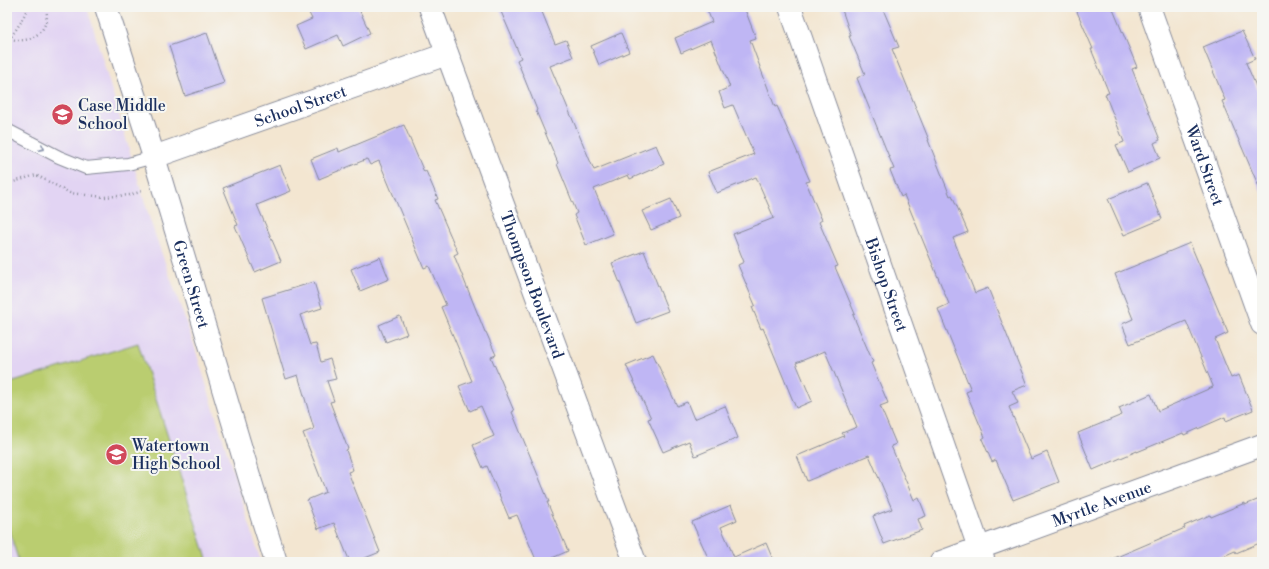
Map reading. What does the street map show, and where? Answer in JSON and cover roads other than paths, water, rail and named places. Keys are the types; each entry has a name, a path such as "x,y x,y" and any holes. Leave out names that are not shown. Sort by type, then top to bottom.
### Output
{"street":[{"name":"Green Street","path":"106,7 154,157 250,481 276,562"},
{"name":"Thompson Boulevard","path":"430,7 635,562"},
{"name":"Bishop Street","path":"790,7 982,555"},
{"name":"Ward Street","path":"1149,7 1262,324"},
{"name":"School Street","path":"154,157 447,54"},
{"name":"Myrtle Avenue","path":"941,562 982,555 1262,445"}],"lane":[{"path":"7,130 59,157 86,168 128,164 154,157"}],"place":[{"name":"Case Middle School","path":"63,114"},
{"name":"Watertown High School","path":"117,454"}]}
